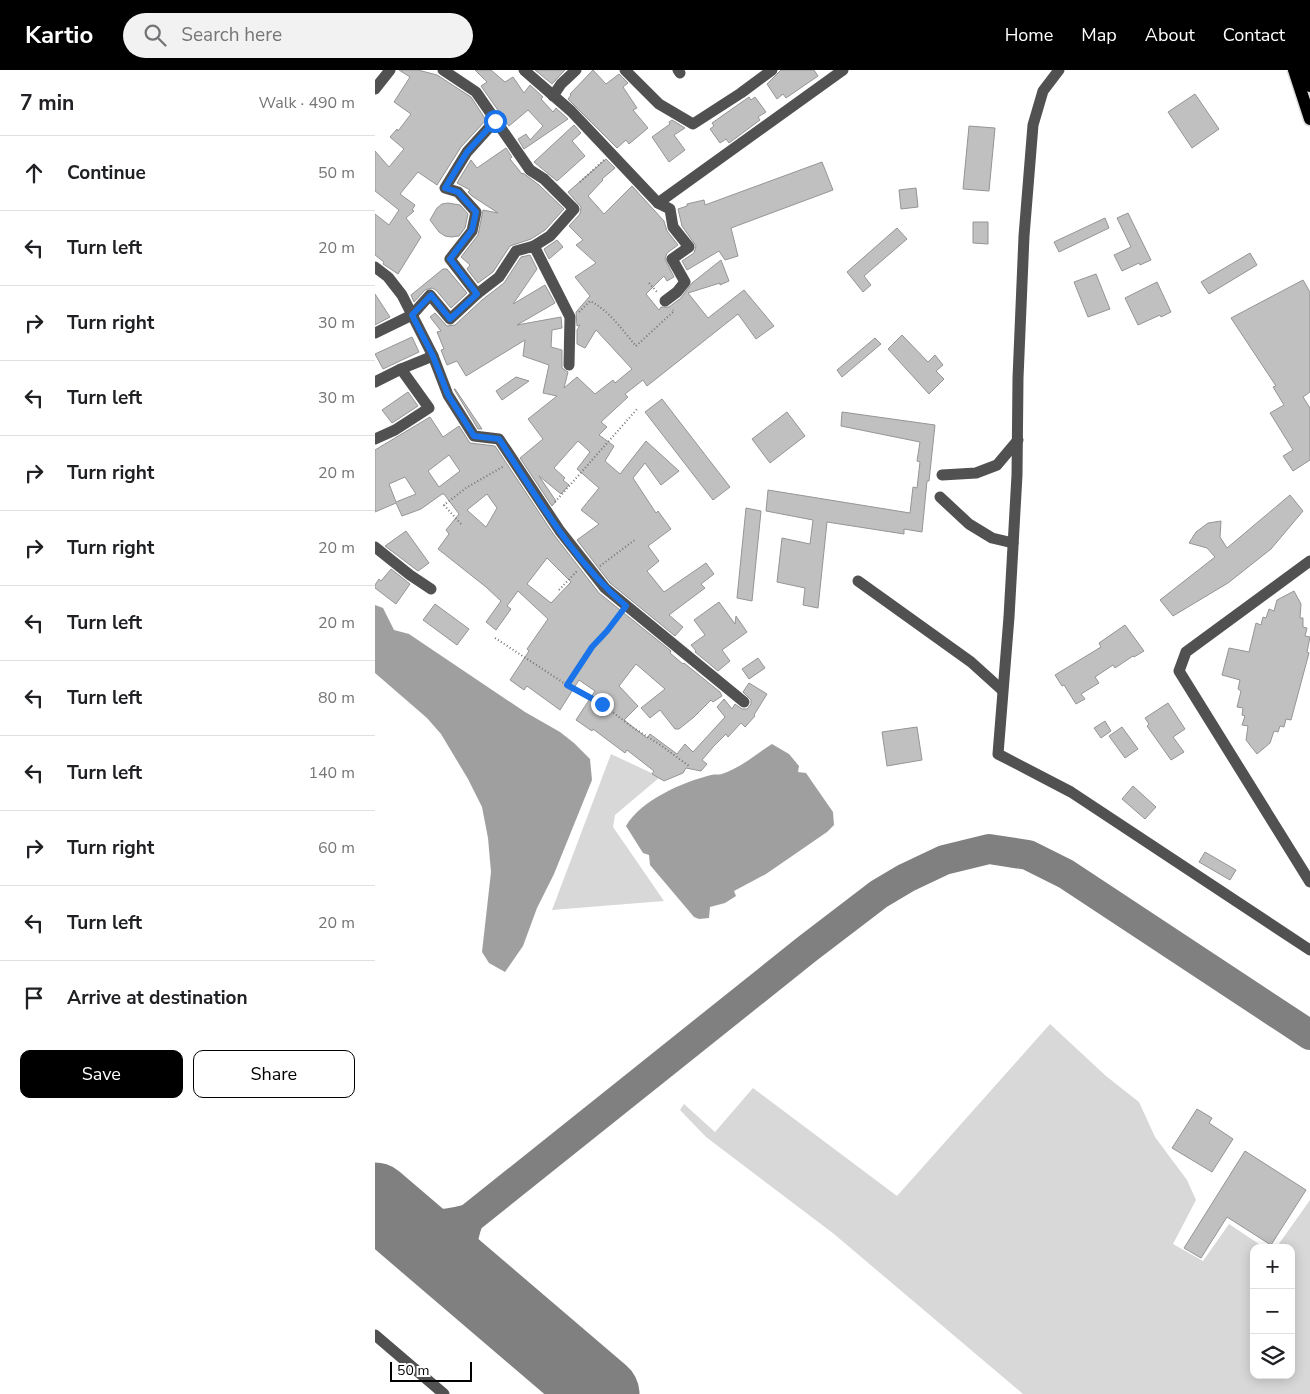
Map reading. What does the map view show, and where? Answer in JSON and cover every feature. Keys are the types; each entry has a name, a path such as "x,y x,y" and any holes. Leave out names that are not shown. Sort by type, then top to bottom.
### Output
{"main road":[{"path":"1294,70 1310,119"},
{"path":"1305,70 1310,86"}],"street":[{"path":"375,88 390,70"},
{"path":"375,333 412,315 431,295 450,319 499,277 516,251 534,246 549,236 574,209 544,179 530,170 476,92 443,70"},
{"path":"524,70 571,111 658,203 670,209 673,227 689,247 672,259 685,282 677,292 665,301"},
{"path":"553,96 561,84 576,70"},
{"path":"625,70 659,104 693,124 772,70"},
{"path":"658,203 843,70"},
{"path":"1059,70 1043,92 1033,125 1018,378 1018,440 1013,543 998,754 1071,792 1310,950"},
{"path":"477,294 450,259 472,230 476,212 458,192 445,188 467,152 495,121"},
{"path":"534,246 570,317 569,365"},
{"path":"375,267 388,277 402,295 433,356 448,395 474,436 499,439 547,512 605,588 744,702"},
{"path":"375,382 401,368 433,356"},
{"path":"375,439 395,430 429,408 401,368"},
{"path":"942,476 976,473 997,465 1018,440"},
{"path":"940,497 969,524 992,538 1013,543"},
{"path":"375,547 409,575 431,589"},
{"path":"1310,561 1186,652 1179,670 1310,882"},
{"path":"859,581 971,662 1002,690"},
{"path":"375,1335 444,1394"}],"path":[{"path":"580,182 610,154"},
{"path":"570,317 579,312 590,300 611,317 636,346 674,312 649,283"},
{"path":"547,512 638,408"},
{"path":"461,524 444,505 466,488 513,460"},
{"path":"559,590 588,567 636,539"},
{"path":"567,685 592,647 626,606"},
{"path":"495,638 567,685 602,704 632,728 659,744 689,766"}],"shaded area":[{"path":"375,605 383,608 394,630 409,634 525,712 560,732 590,759 592,780 554,874 537,908 523,946 505,972 489,963 482,952 491,872 488,838 482,807 468,779 441,734 427,718 375,673"},
{"path":"772,744 789,754 799,766 798,772 806,773 833,812 834,825 827,832 766,874 734,891 736,896 725,903 710,907 709,918 699,919 694,917 650,865 649,855 643,853 626,826 642,808 664,793 688,782 729,771"},
{"path":"611,754 660,777 615,815 613,827 664,901 552,910"},
{"path":"1050,1024 1106,1076 1139,1102 1155,1137 1187,1180 1196,1200 1173,1244 1203,1261 1229,1224 1259,1244 1250,1244 1250,1379 1295,1379 1295,1244 1279,1244 1310,1200 1310,1394 1023,1394 834,1234 706,1137 680,1110 684,1104 715,1132 753,1088 897,1196"}],"building":[{"path":"399,70 418,70 437,75 471,97 486,120 461,147 437,185 418,172 400,194 415,205 412,210 414,211 406,218 421,237 398,274 383,264 384,262 375,255 375,214 389,225 399,210 375,191 375,151 389,167 404,149 390,137 397,129 398,131 411,114 394,102 410,77"},
{"path":"475,70 491,70 505,82 513,77 524,93 530,85 543,97 541,99 553,112 556,108 568,119 524,149 518,139 526,134 530,140 543,126 528,110 509,126 481,86 487,82"},
{"path":"535,70 565,70 552,84"},
{"path":"593,70 606,84 619,74 628,83 623,87 637,108 633,110 648,128 629,144 626,140 617,148 568,99 570,94"},
{"path":"781,70 814,70 818,76 786,98 783,94 777,99 767,84"},
{"path":"1195,94 1219,129 1192,148 1168,112"},
{"path":"749,97 751,100 755,97 766,112 758,117 760,120 729,143 726,139 720,143 710,129 714,126 712,123"},
{"path":"672,120 685,128 674,135 685,150 669,162 652,137 670,124 669,122"},
{"path":"574,125 581,133 572,141 585,156 557,181 534,162"},
{"path":"969,126 995,128 989,191 963,189"},
{"path":"506,148 512,157 510,159 522,174 539,185 564,209 545,230 531,239 510,246 493,272 478,283 467,269 470,265 461,257 478,235 483,210 498,213 472,196 468,192 470,190 457,183 471,160 477,168"},
{"path":"606,159 615,168 602,179 588,196 604,214 632,186 664,221 667,231 678,245 667,253 665,259 674,277 667,281 664,276 646,294 659,310 661,307 669,307 681,298 692,283 721,260 729,281 688,293 708,318 744,290 774,326 756,339 738,314 647,386 643,380 625,394 628,397 601,422 607,427 599,435 614,446 605,461 620,474 646,441 679,471 661,485 645,463 633,478 656,513 658,511 671,529 648,546 659,561 647,571 664,592 706,563 714,574 701,584 705,588 669,615 683,627 675,636 610,583 577,540 599,524 581,510 599,488 577,469 590,452 578,441 554,468 565,478 563,480 569,485 561,494 539,476 556,501 552,506 520,458 543,439 528,419 557,396 543,393 549,365 523,356 525,340 466,376 457,361 447,365 441,350 444,349 437,332 441,331 430,317 435,313 447,326 455,325 504,283 521,257 530,255 537,269 513,304 545,285 555,303 517,325 561,317 562,328 552,330 551,347 562,350 562,368 568,372 564,388 577,377 595,394 613,380 615,383 632,369 596,330 585,348 577,344 577,330 580,325 577,326 576,312 590,296 575,277 596,263 576,245 583,240 569,226 580,214 581,207 568,192"},
{"path":"822,162 833,190 731,228 738,256 725,260 719,251 687,270 682,261 694,253 696,246 682,226 678,209 687,206 687,204 704,200 705,205"},
{"path":"916,188 918,207 901,209 899,190"},
{"path":"442,204 460,205 468,214 465,228 459,236 445,236 439,232 430,220 437,208"},
{"path":"1128,213 1151,260 1122,271 1114,255 1131,247 1117,218"},
{"path":"1105,218 1109,228 1059,252 1054,242"},
{"path":"973,222 988,222 988,244 973,243"},
{"path":"897,228 907,239 864,276 871,285 863,292 847,272"},
{"path":"557,240 563,247 549,259 544,249"},
{"path":"1250,253 1257,265 1209,294 1201,282"},
{"path":"443,269 447,269 467,293 451,308 436,290 432,288 425,290 414,302 411,295"},
{"path":"1096,274 1110,309 1088,317 1074,282"},
{"path":"1303,280 1310,292 1310,392 1303,397 1310,408 1310,460 1293,471 1283,456 1293,450 1270,413 1284,405 1273,387 1276,386 1231,318"},
{"path":"1157,282 1171,312 1138,325 1125,298"},
{"path":"375,294 390,317 375,325"},
{"path":"902,335 928,362 935,355 943,365 936,371 944,379 929,394 888,349"},
{"path":"412,337 419,352 383,369 375,354"},
{"path":"875,338 881,344 842,377 837,370"},
{"path":"516,377 529,381 502,400 496,391"},
{"path":"455,389 482,429 478,429"},
{"path":"408,392 418,406 392,423 382,410"},
{"path":"662,399 730,487 713,500 645,412"},
{"path":"787,412 805,436 770,463 752,439"},
{"path":"842,412 935,425 929,481 927,481 922,532 904,529 904,534 827,522 818,608 803,605 805,588 777,582 782,538 810,544 813,520 766,511 768,490 910,513 913,487 917,488 920,462 917,461 920,442 841,426"},
{"path":"430,417 443,437 459,426 470,443 495,446 554,535 599,593 671,651 670,653 683,664 720,692 722,696 713,702 711,700 694,717 679,729 675,729 660,710 650,718 641,708 665,689 636,664 619,686 638,706 624,720 647,738 650,734 677,754 685,744 693,752 725,717 717,707 724,699 732,709 735,704 742,709 747,709 751,704 751,700 743,692 749,683 767,694 755,716 745,727 741,723 728,737 726,734 714,746 702,760 707,764 701,771 686,768 683,773 664,781 652,774 654,771 627,750 625,753 593,729 592,731 576,720 595,691 579,680 560,710 527,686 524,690 510,680 529,651 527,649 548,619 518,591 507,606 511,609 496,630 486,622 501,601 438,549 449,534 446,530 459,514 444,494 421,509 402,516 396,503 375,512 375,450","holes":["449,455 460,471 439,487 428,471","405,477 416,494 396,502 389,484","487,494 497,508 486,527 467,510","547,558 571,582 551,603 527,584"]},
{"path":"1290,495 1303,511 1271,549 1228,583 1173,616 1160,600 1215,557 1207,548 1189,543 1196,532 1208,523 1221,521 1220,537 1227,548"},
{"path":"746,508 761,511 752,601 737,598"},
{"path":"406,531 429,563 418,571 385,546"},
{"path":"391,569 410,584 396,604 375,588 379,579 381,581"},
{"path":"1294,591 1301,604 1300,618 1303,618 1303,627 1307,628 1305,636 1310,637 1307,652 1309,653 1291,720 1286,719 1284,727 1280,726 1278,732 1274,731 1270,743 1257,754 1246,740 1248,726 1242,725 1245,716 1242,715 1243,708 1237,707 1241,691 1238,689 1240,680 1222,675 1229,648 1249,652 1256,623 1261,625 1263,617 1266,618 1269,609 1274,611 1277,600"},
{"path":"719,602 735,624 736,616 747,632 722,650 730,661 718,671 695,652 691,645 705,635 694,620"},
{"path":"435,604 469,629 457,645 423,620"},
{"path":"1125,625 1144,651 1115,668 1113,665 1095,677 1099,683 1081,694 1085,699 1076,704 1055,675 1101,647 1099,643"},
{"path":"758,658 765,668 749,679 742,669"},
{"path":"1168,703 1185,729 1173,737 1184,752 1171,760 1147,726 1149,724 1145,718"},
{"path":"1105,721 1111,731 1101,738 1094,728"},
{"path":"917,727 922,760 887,766 882,732"},
{"path":"1122,727 1138,749 1125,758 1109,736"},
{"path":"1133,786 1156,807 1145,819 1122,799"},
{"path":"1205,852 1236,870 1230,880 1199,862"},
{"path":"1197,1109 1212,1118 1209,1123 1233,1139 1212,1172 1172,1148"},
{"path":"1245,1151 1306,1190 1272,1244 1227,1217 1201,1258 1184,1248"}],"taxiway":[{"path":"468,1280 463,1265 462,1250 464,1234 469,1219 807,949 879,894 906,878 944,860 989,849 1028,855 1066,874 1310,1035"},
{"path":"398,1220 433,1225 469,1219"}],"runway":[{"path":"375,1200 602,1394"}],"route":[{"path":"495,121 467,152 445,188 458,192 476,212 472,230 450,259 477,294 450,319 431,295 412,315 433,356 448,395 474,436 499,439 573,549 605,588 626,606 592,647 567,685 602,704"}]}
